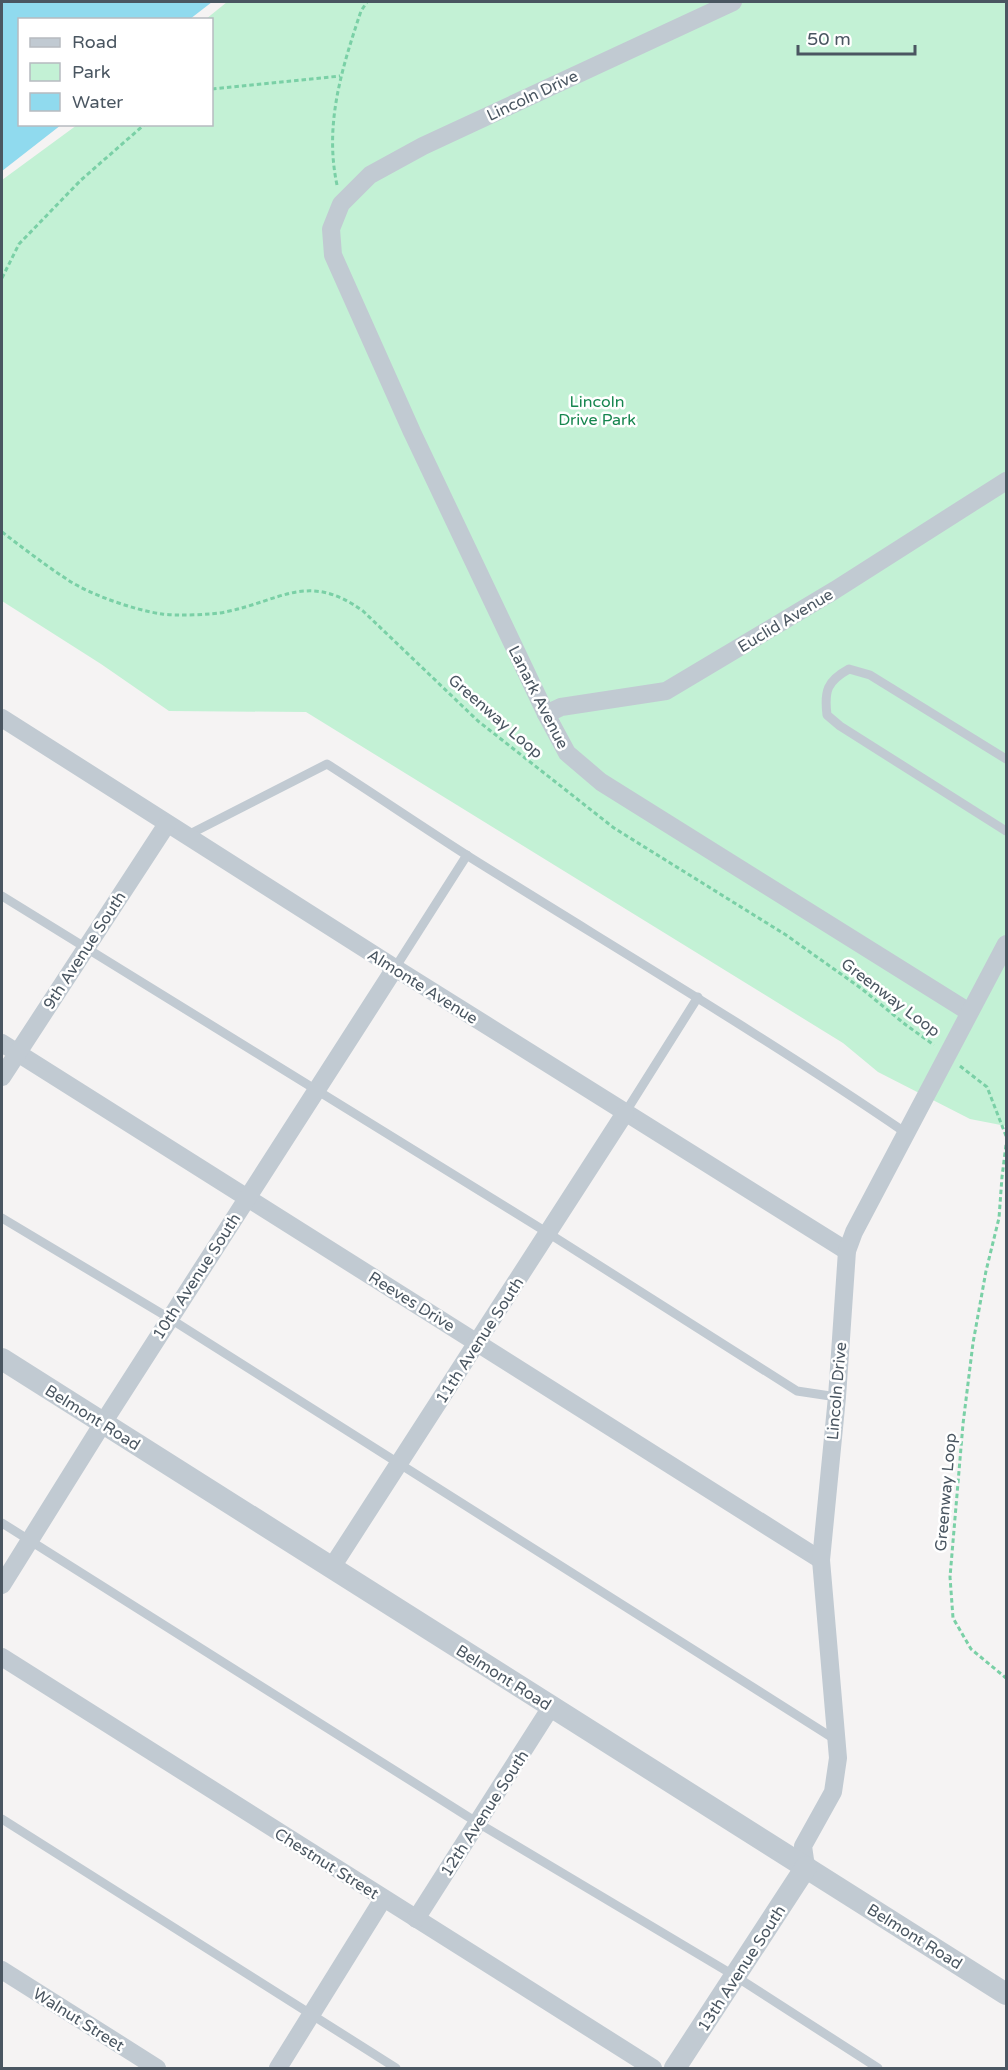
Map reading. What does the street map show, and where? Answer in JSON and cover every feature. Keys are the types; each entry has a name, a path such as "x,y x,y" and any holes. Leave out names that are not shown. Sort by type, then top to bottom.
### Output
{"street":[{"name":"Lincoln Drive","path":"342,204 370,175 423,146 733,2"},
{"name":"Lanark Avenue","path":"342,204 331,229 333,255 412,432 546,714 567,753 601,782 969,1012"},
{"name":"Euclid Avenue","path":"546,714 561,707 666,691 835,590 1006,481"},
{"name":"Almonte Avenue","path":"2,718 394,968 847,1251"},
{"name":"9th Avenue South","path":"2,1077 167,824"},
{"name":"Lincoln Drive","path":"807,1867 803,1846 833,1792 838,1758 821,1560 837,1397 847,1251 854,1232 1006,944"},
{"name":"10th Avenue South","path":"2,1585 102,1423 394,968"},
{"name":"Reeves Drive","path":"2,1043 821,1560"},
{"name":"11th Avenue South","path":"332,1568 625,1113"},
{"name":"Belmont Road","path":"2,1359 1006,1994"},
{"name":"Chestnut Street","path":"2,1657 653,2068"},
{"name":"12th Avenue South","path":"416,1919 552,1707"},
{"name":"13th Avenue South","path":"675,2068 807,1867"},
{"path":"278,2068 383,1899"},
{"name":"Walnut Street","path":"2,1970 157,2068"}],"lane":[{"path":"1006,759 870,675 849,669 835,677 825,697 827,715 840,726 1006,831"},
{"path":"186,836 327,764 467,855 698,997 906,1133"},
{"path":"394,968 467,855"},
{"path":"2,896 548,1233 796,1391 837,1397"},
{"path":"625,1113 698,997"},
{"path":"2,1218 169,1318 837,1740"},
{"path":"2,1523 477,1822 735,1976 878,2068"},
{"path":"2,1819 396,2068"}],"path":[{"path":"342,204 333,166 333,126 340,76 361,10 367,2"},
{"path":"213,89 340,76"},
{"path":"2,278 19,244 81,180 143,126"},
{"name":"Greenway Loop","path":"2,532 69,581 110,600 163,615 225,612 297,591 321,592 346,598 363,611 478,721 606,821 786,935 862,989 987,1087 1006,1136"},
{"name":"Greenway Loop","path":"1006,1145 999,1218 986,1271 973,1343 950,1577 953,1618 971,1649 1006,1678"}],"green space":[{"name":"Lincoln Drive Park","path":"227,2 1006,2 1006,1126 970,1119 878,1072 843,1043 306,712 169,711 101,664 2,601 2,180 76,126 213,126 213,18 207,18"}],"water":[{"path":"2,2 212,2 191,18 18,18 18,126 60,126 2,171"}]}
